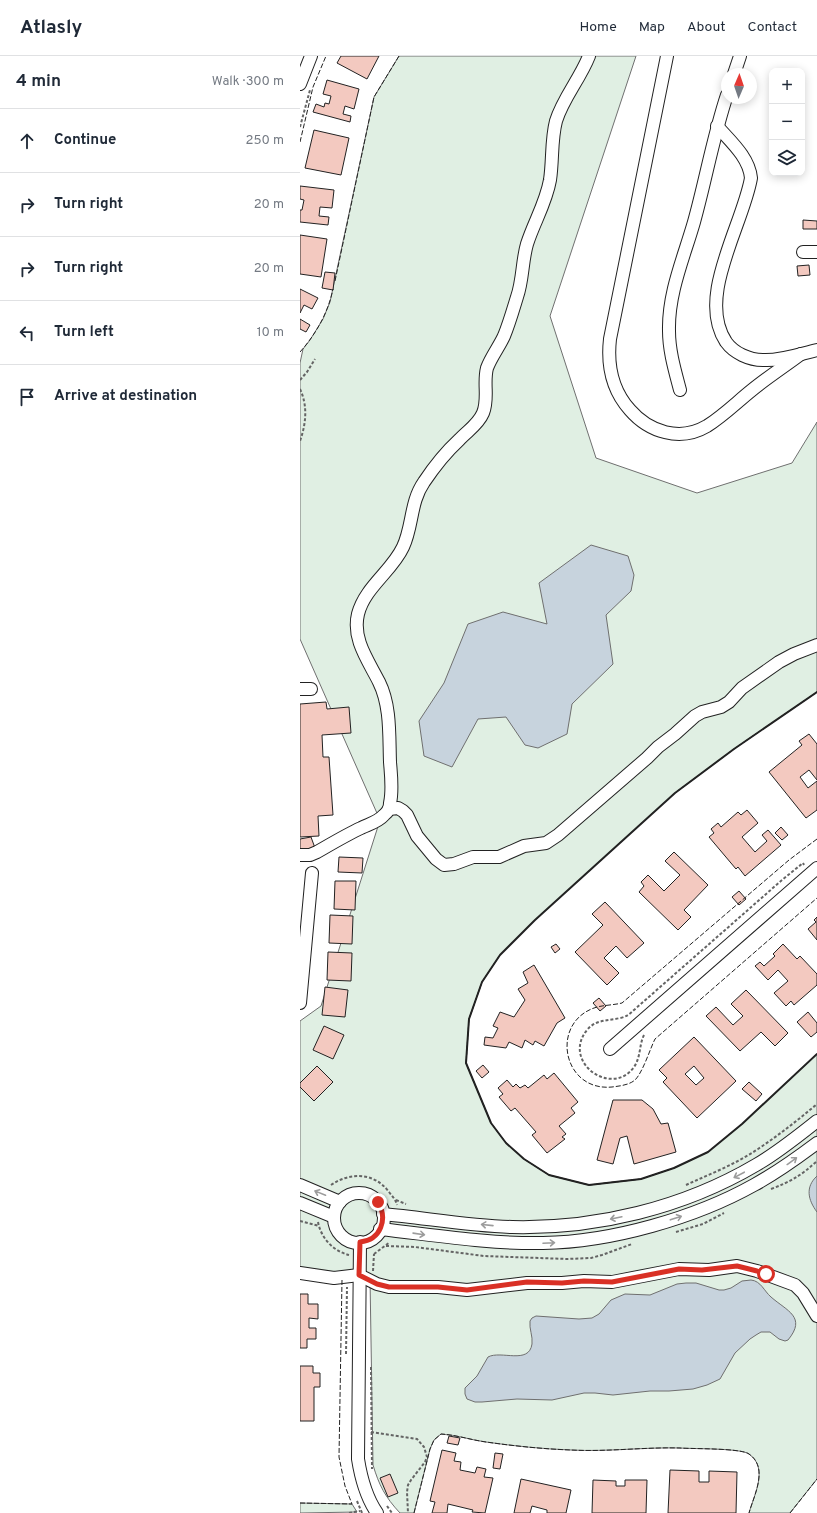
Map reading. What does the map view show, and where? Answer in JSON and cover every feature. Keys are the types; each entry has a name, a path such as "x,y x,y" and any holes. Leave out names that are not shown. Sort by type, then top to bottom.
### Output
{"street":[{"path":"300,84 311,56"},
{"path":"300,855 310,855 317,852 358,829 378,820 384,816 389,809 391,780 386,705 380,685 365,657 360,643 357,630 358,615 367,594 392,565 404,546 410,528 414,503 424,481 454,445 475,425 483,412 488,366 508,327 518,294 524,255 544,205 556,121 561,108 581,74 589,56"},
{"path":"667,56 610,339 609,362 614,384 625,404 648,426 672,434 689,433 712,422 753,389 801,354"},
{"path":"736,68 740,56"},
{"path":"680,390 672,360 670,345 669,330 671,300 702,191 717,126 724,104"},
{"path":"717,126 745,160 750,171 751,178 717,286 716,305 719,327 723,337 729,346 736,352 744,356 762,360 771,360 817,350"},
{"path":"803,252 817,252"},
{"path":"389,809 398,808 407,815 417,836 436,859 444,865 454,864 473,857 499,858 524,846 546,843 558,835 695,716 729,702 742,688 779,662 817,645"},
{"path":"610,1049 817,868"},
{"path":"300,1003 312,874"},
{"path":"383,1214 490,1226 532,1228 586,1223 637,1214 692,1196 727,1181 777,1152 817,1121"},
{"path":"380,1230 459,1240 516,1243 568,1242 604,1237 689,1214 733,1196 788,1164 817,1143"},
{"path":"300,1185 340,1202"},
{"path":"362,1193 374,1198 383,1214 380,1230 372,1239 360,1242 349,1240 339,1233 336,1228 334,1217 337,1206 350,1195 362,1193"},
{"path":"300,1203 334,1217"},
{"path":"360,1242 358,1459 360,1475 366,1493 377,1513"},
{"path":"300,1273 334,1278 359,1275 372,1282 394,1288 429,1287 467,1290 527,1282 612,1282 679,1269 702,1270 737,1266 757,1271 795,1285 803,1293 817,1316"}],"path":[{"path":"300,380 315,359"},
{"path":"300,389 305,410 304,430 300,441"},
{"path":"681,1187 721,1170 757,1150 788,1128 817,1104"},
{"path":"323,1194 331,1185 348,1177 368,1177 377,1180 396,1200 409,1205"},
{"path":"396,1200 398,1215"},
{"path":"300,1221 319,1226"},
{"path":"372,1282 374,1254"},
{"path":"371,1360 371,1432 373,1474"},
{"path":"371,1432 417,1440 424,1447 427,1457 425,1462 408,1486 408,1513"},
{"path":"385,1502 392,1513"},
{"path":"349,1513 360,1511"}],"green space":[{"path":"399,56 636,56 550,316 596,458 697,493 792,463 817,422 817,692 734,749 675,793 535,920 500,955 482,982 469,1019 466,1063 491,1123 506,1143 524,1159 549,1175 589,1185 641,1179 674,1168 708,1152 742,1124 817,1054 817,1479 790,1513 749,1513 759,1474 755,1460 749,1454 744,1452 680,1448 560,1450 480,1441 441,1434 434,1440 430,1449 414,1513 400,1513 390,1502 383,1490 373,1465 370,1278 300,1278 300,1021 321,1006 380,820 300,639 300,363 303,349 323,319 330,302 374,97"},
{"path":"300,1503 352,1504 357,1512 300,1513"}],"shaded area":[{"path":"591,545 628,556 634,575 631,591 606,615 613,664 572,704 567,734 538,748 525,745 506,717 478,719 452,767 424,756 419,721 444,683 468,624 503,612 547,624 539,583"},
{"path":"817,1176 817,1212 810,1198 809,1189 813,1180"},
{"path":"751,1280 760,1284 771,1297 793,1315 796,1326 788,1340 785,1341 779,1339 770,1332 761,1332 756,1335 735,1353 720,1379 707,1385 693,1389 650,1391 613,1395 584,1393 552,1400 517,1399 475,1402 467,1399 465,1388 477,1376 488,1357 494,1355 514,1356 526,1354 530,1350 532,1341 530,1321 536,1316 579,1319 592,1318 599,1314 611,1300 625,1294 650,1295 677,1284 686,1283 696,1283 719,1290 724,1290 731,1288 742,1281"}],"building":[{"path":"341,56 379,56 367,79 337,63"},
{"path":"327,80 359,89 354,109 345,106 343,114 351,116 350,122 313,112 316,104 324,107 325,103 329,104 331,96 323,94"},
{"path":"314,130 349,138 341,175 305,168"},
{"path":"300,186 334,190 332,208 320,207 319,216 329,217 328,225 300,222 300,210 302,210 304,200 300,199"},
{"path":"803,220 817,221 817,229 803,229"},
{"path":"300,235 327,239 321,277 300,274"},
{"path":"809,265 810,275 798,276 797,266"},
{"path":"325,272 335,273 333,290 322,288"},
{"path":"300,289 318,298 312,309 304,305 300,313"},
{"path":"300,319 310,325 306,332 300,329"},
{"path":"326,702 327,709 349,707 351,733 322,735 323,757 329,757 333,815 318,816 319,836 300,837 300,704"},
{"path":"809,734 817,744 817,780 809,770 800,777 808,788 817,781 817,810 806,818 769,772 802,745 799,741"},
{"path":"747,810 758,823 742,837 755,852 767,841 762,835 768,830 781,845 745,876 738,867 736,869 709,837 714,833 711,829 718,823 721,827 738,812 741,815"},
{"path":"781,827 788,835 782,840 775,833"},
{"path":"311,837 315,848 300,854 300,839"},
{"path":"674,852 708,885 684,910 691,917 678,930 639,892 644,886 641,882 648,875 664,891 680,875 665,861"},
{"path":"339,857 363,858 362,873 338,872"},
{"path":"335,881 356,881 355,910 334,909"},
{"path":"739,891 746,899 739,905 732,897"},
{"path":"605,902 644,943 627,958 616,946 604,958 619,973 607,985 575,952 603,925 592,914"},
{"path":"330,915 353,916 352,944 329,943"},
{"path":"817,917 817,940 808,929 816,922 814,920"},
{"path":"556,944 560,949 555,953 551,947"},
{"path":"783,944 797,959 800,956 817,974 817,985 794,1005 791,1001 786,1006 774,993 788,981 778,970 768,980 755,966 760,962 764,966 775,956 773,954"},
{"path":"328,952 352,953 351,981 327,980"},
{"path":"534,965 565,1018 557,1023 544,1046 535,1041 533,1045 525,1040 522,1048 509,1042 506,1048 484,1045 485,1037 493,1038 498,1028 493,1026 500,1012 514,1017 525,1000 518,989 528,983 523,972"},
{"path":"325,987 348,990 345,1017 322,1015"},
{"path":"746,990 788,1033 775,1046 761,1032 740,1051 706,1016 716,1007 733,1025 743,1016 731,1004"},
{"path":"599,998 606,1006 600,1011 593,1003"},
{"path":"808,1012 817,1023 817,1032 811,1037 797,1022"},
{"path":"324,1026 344,1035 333,1059 313,1050"},
{"path":"694,1037 736,1081 697,1118 663,1082 667,1078 659,1070","holes":["694,1066 704,1078 696,1085 685,1074"]},
{"path":"483,1065 489,1072 482,1078 476,1071"},
{"path":"317,1066 333,1082 314,1101 300,1087 300,1083"},
{"path":"554,1073 578,1102 571,1108 575,1113 559,1126 566,1134 562,1137 565,1139 547,1153 532,1135 536,1132 515,1108 511,1111 499,1097 503,1094 498,1088 507,1080 513,1087 516,1084 520,1088 525,1085 528,1088 544,1075 547,1079"},
{"path":"749,1082 762,1094 756,1101 742,1089"},
{"path":"613,1100 642,1100 653,1109 661,1124 668,1123 676,1152 634,1164 627,1136 620,1138 613,1164 597,1160"},
{"path":"300,1294 308,1294 308,1304 318,1304 318,1319 309,1318 309,1328 316,1328 316,1339 307,1339 307,1348 300,1348"},
{"path":"300,1366 313,1366 313,1373 320,1373 320,1387 314,1387 314,1421 300,1421"},
{"path":"449,1436 460,1438 458,1445 447,1443"},
{"path":"442,1450 456,1453 454,1461 461,1462 460,1470 475,1473 477,1467 486,1469 484,1477 493,1478 485,1513 472,1512 473,1510 448,1504 447,1513 432,1513 435,1502 430,1501"},
{"path":"495,1453 503,1454 500,1469 493,1468"},
{"path":"670,1470 699,1471 699,1482 709,1482 709,1471 737,1472 736,1513 668,1513"},
{"path":"390,1474 398,1493 388,1497 380,1478"},
{"path":"521,1479 571,1490 566,1513 547,1513 547,1510 532,1506 530,1513 514,1513"},
{"path":"593,1480 616,1481 616,1486 625,1486 625,1480 647,1480 646,1513 592,1513"}],"fence":[{"path":"300,142 313,87 326,56"},
{"path":"335,281 374,97 399,56"},
{"path":"300,352 321,323 333,289"},
{"path":"817,692 734,749 675,793 535,920 500,955 482,982 469,1019 466,1063 491,1123 506,1143 524,1159 549,1175 589,1185 641,1179 674,1168 708,1152 742,1124 817,1054"},
{"path":"817,839 789,860 622,1003 597,1007 582,1015 572,1026 567,1040 568,1054 573,1068 582,1079 595,1086 612,1087 633,1082 641,1072 655,1039 817,898"},
{"path":"300,1503 352,1504 345,1486 339,1457 342,1280"},
{"path":"414,1513 430,1449 434,1440 441,1434 480,1441 560,1450 680,1448 744,1452 749,1454 755,1460 759,1474 749,1513"},
{"path":"790,1513 817,1479"}],"wall":[{"path":"817,692 734,749 675,793 535,920 500,955 482,982 469,1019 466,1063 491,1123 506,1143 524,1159 549,1175 589,1185 641,1179 674,1168 708,1152 742,1124 817,1054"}],"route":[{"path":"378,1202 383,1214 382,1224 378,1233 372,1239 360,1242 359,1275 377,1284 394,1288 438,1287 467,1290 527,1282 618,1282 679,1269 709,1270 737,1266 766,1274"}]}
